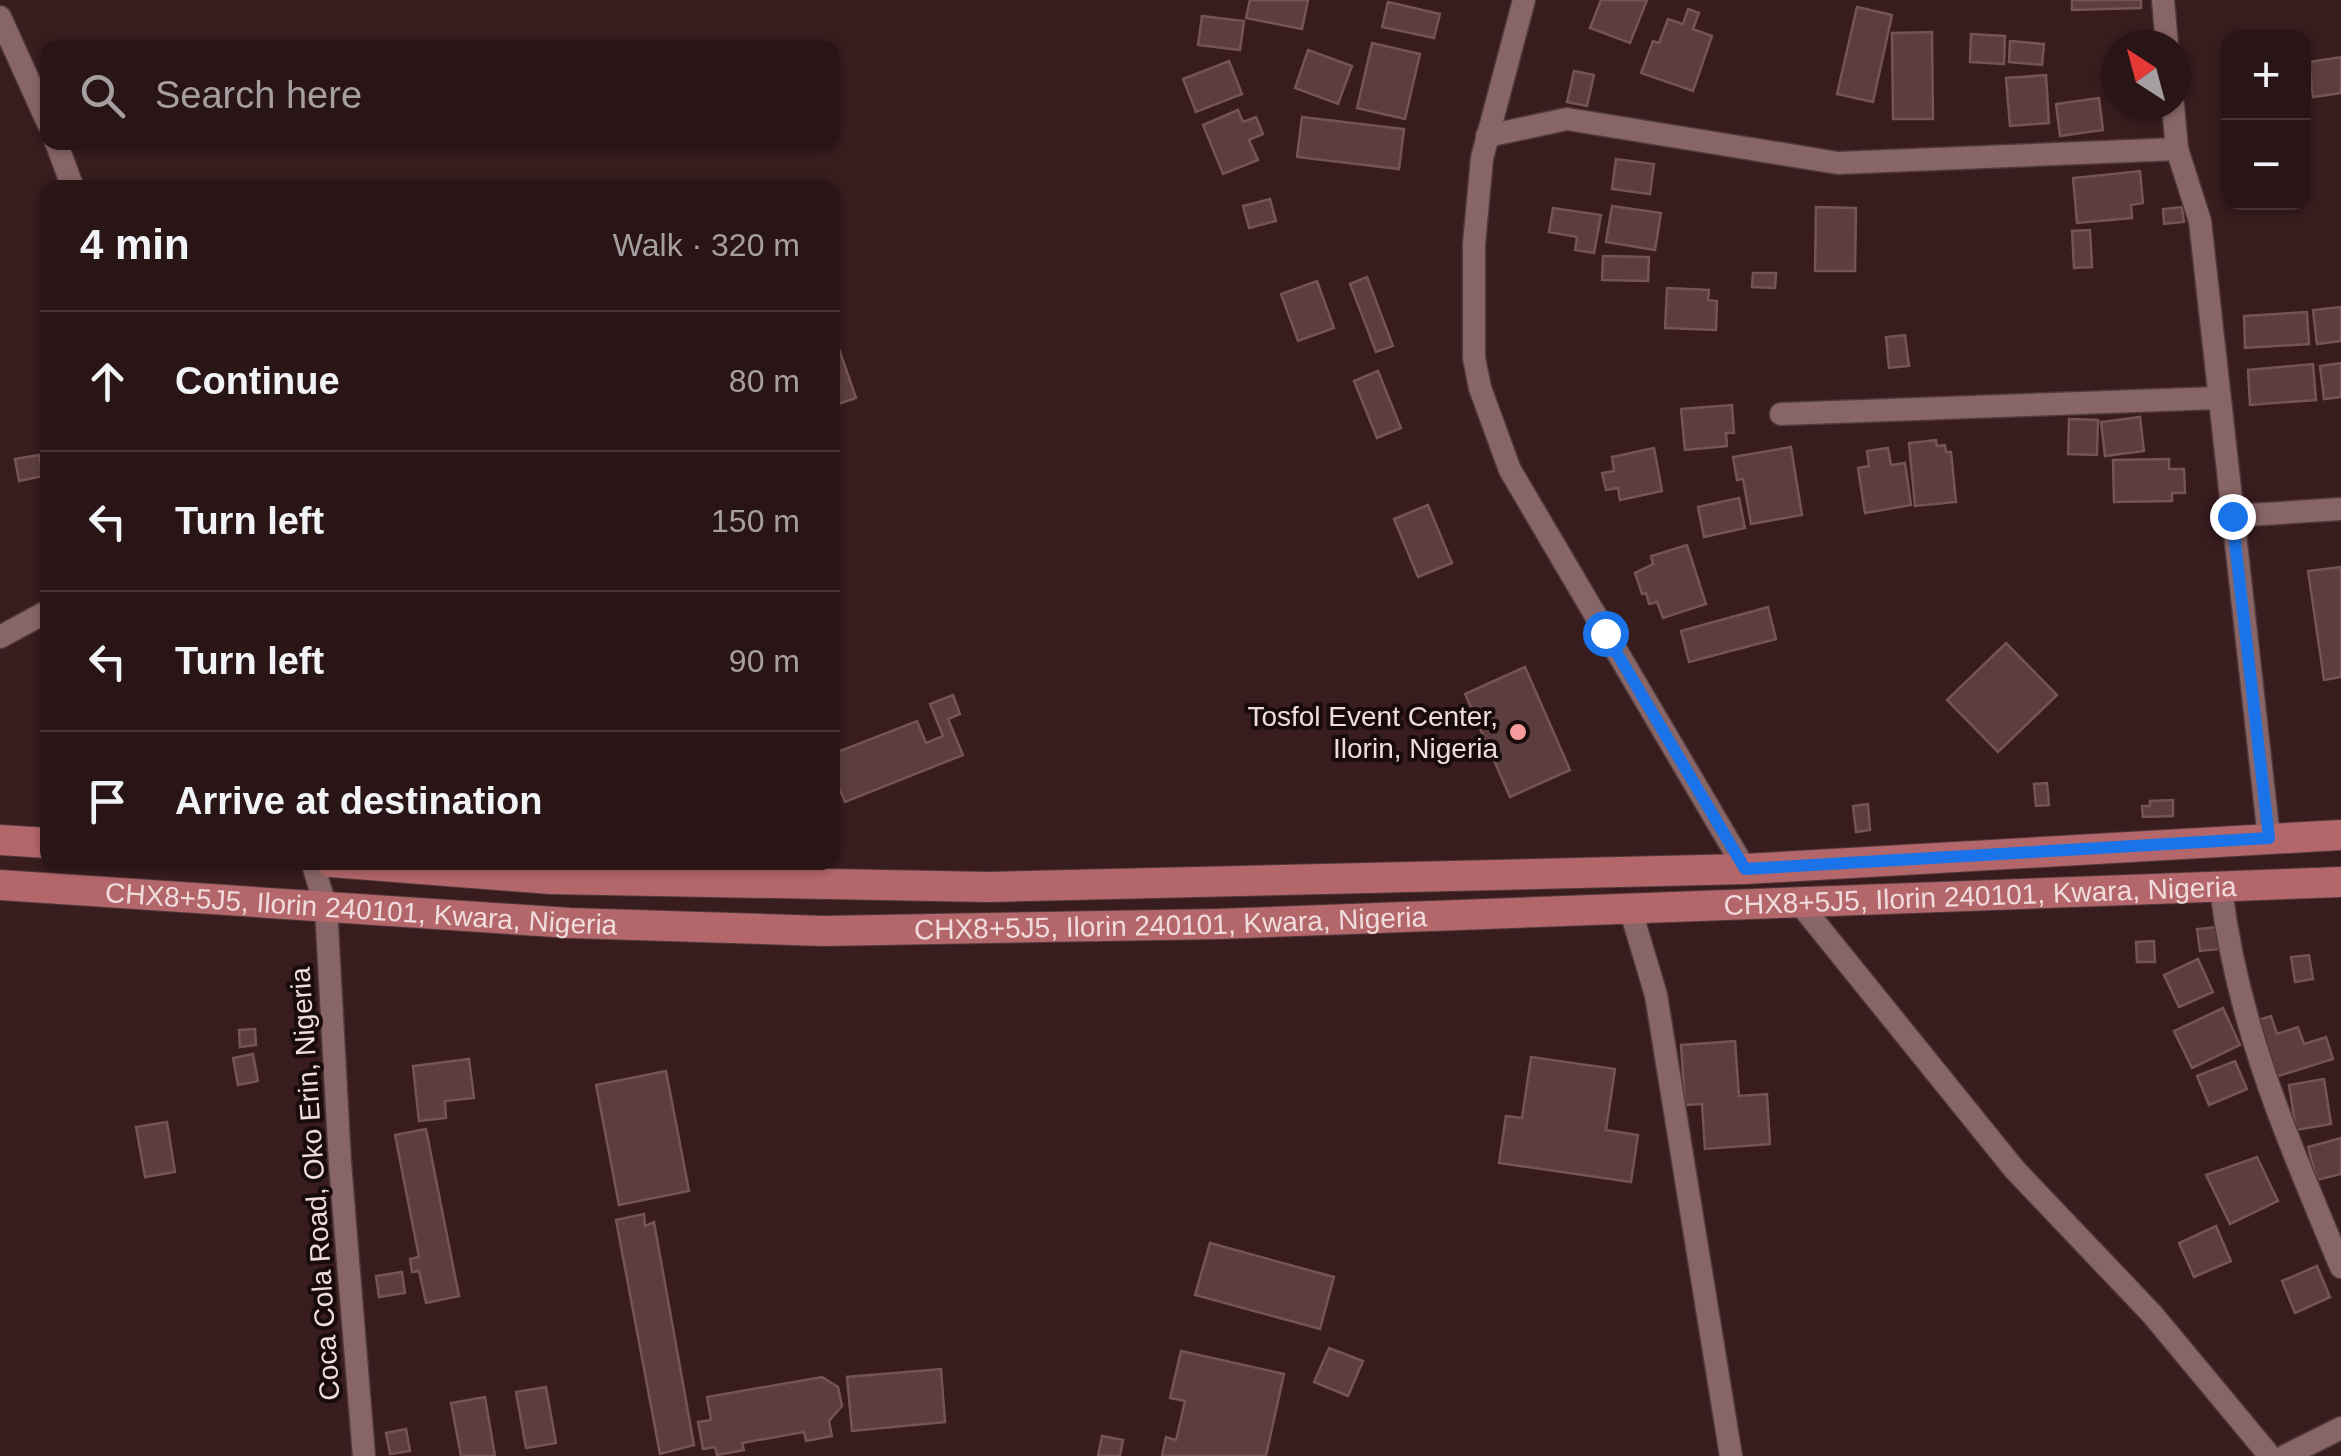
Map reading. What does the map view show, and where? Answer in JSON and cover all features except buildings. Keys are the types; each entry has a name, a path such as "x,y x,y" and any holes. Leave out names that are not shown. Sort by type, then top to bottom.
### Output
{"main road":[{"name":"CHX8+5J5, Ilorin 240101, Kwara, Nigeria","path":"435,870 551,879 816,887 1745,869 2341,836"},
{"path":"0,840 40,842"},
{"name":"CHX8+5J5, Ilorin 240101, Kwara, Nigeria","path":"0,886 570,923 824,931 1008,930 1630,908 1801,906 2341,882"}],"street":[{"path":"2163,0 2166,30"},
{"path":"1518,1 1487,136 1474,244 1474,358 1480,388 1510,470 1745,869"},
{"path":"0,16 40,105"},
{"path":"1487,136 1567,119 1838,163 2177,148"},
{"path":"2174,120 2177,148 2200,222 2269,838"},
{"path":"59,150 70,180"},
{"path":"1781,414 2218,398"},
{"path":"2232,516 2341,510"},
{"path":"0,637 40,616"},
{"name":"Coca Cola Road, Oko Erin, Nigeria","path":"314,870 326,908 340,1163 364,1456"},
{"path":"2222,889 2228,948 2260,1071 2341,1266"},
{"path":"1801,906 2015,1170 2152,1314 2270,1456"},
{"path":"1630,908 1656,995 1731,1456"},
{"path":"2286,1456 2341,1428"}],"place":[{"name":"Tosfol Event Center, Ilorin, Nigeria","path":"1518,732"}],"route":[{"path":"1605,633 1745,869 2269,838 2232,516"}]}
